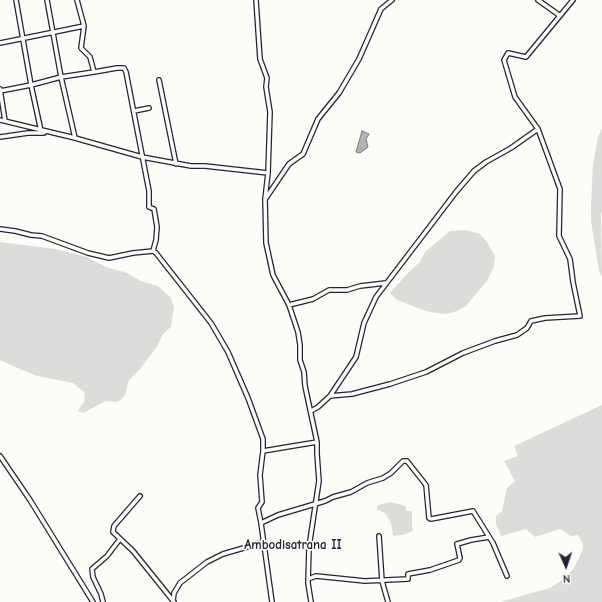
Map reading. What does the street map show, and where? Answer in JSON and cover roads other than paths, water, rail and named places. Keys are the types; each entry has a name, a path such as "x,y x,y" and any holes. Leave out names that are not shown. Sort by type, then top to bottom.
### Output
{"street":[{"path":"16,0 41,131"},
{"path":"47,0 61,77 75,138"},
{"path":"77,0 84,26 81,48 90,57 94,72"},
{"path":"256,0 260,59 267,78 266,87 270,112 271,133 265,199 266,243 273,275 289,305 298,332 300,360 304,372 318,442 317,454 319,481 309,547 308,579 310,602"},
{"path":"265,199 289,164 303,154 318,119 340,93 359,59 381,9 392,0"},
{"path":"538,0 559,15"},
{"path":"330,396 352,394 390,384 426,372 463,353 495,341 517,335 527,328 531,321 545,318 580,316 570,259 559,236 560,189 538,129 515,97 504,60 508,54 526,57 559,15 573,0"},
{"path":"0,43 84,26"},
{"path":"5,121 0,90 31,85 61,77 124,68 134,111 149,191 149,207 154,209 157,227 153,251"},
{"path":"159,80 176,164"},
{"path":"134,111 148,108"},
{"path":"0,120 75,138 142,157 176,164 268,173"},
{"path":"311,411 330,396 356,357 364,323 376,297 456,192 474,171 538,129"},
{"path":"0,137 28,133 51,133"},
{"path":"0,229 15,230 31,235 42,236 88,253 109,258 153,251"},
{"path":"153,251 211,323 228,352 248,398 263,439 260,475 262,502 258,508 272,602"},
{"path":"289,305 313,300 329,290 347,290 360,286 386,283"},
{"path":"263,451 318,442"},
{"path":"0,456 30,500 93,602"},
{"path":"261,523 278,515 351,492 367,483 383,478 403,462 407,461 426,485 429,518 473,512 493,543 507,576"},
{"path":"140,496 114,526 113,532 133,550 174,602"},
{"path":"379,536 382,581 388,602"},
{"path":"308,579 316,576 351,580 382,581 408,579 408,574 430,570 459,560 460,558 457,544 489,537"},
{"path":"103,602 92,569 107,556 120,539"},
{"path":"174,602 174,593 180,582 207,562 223,554 264,542"}],"district":[{"name":"Ambodisatrana II","path":"293,545"}]}
